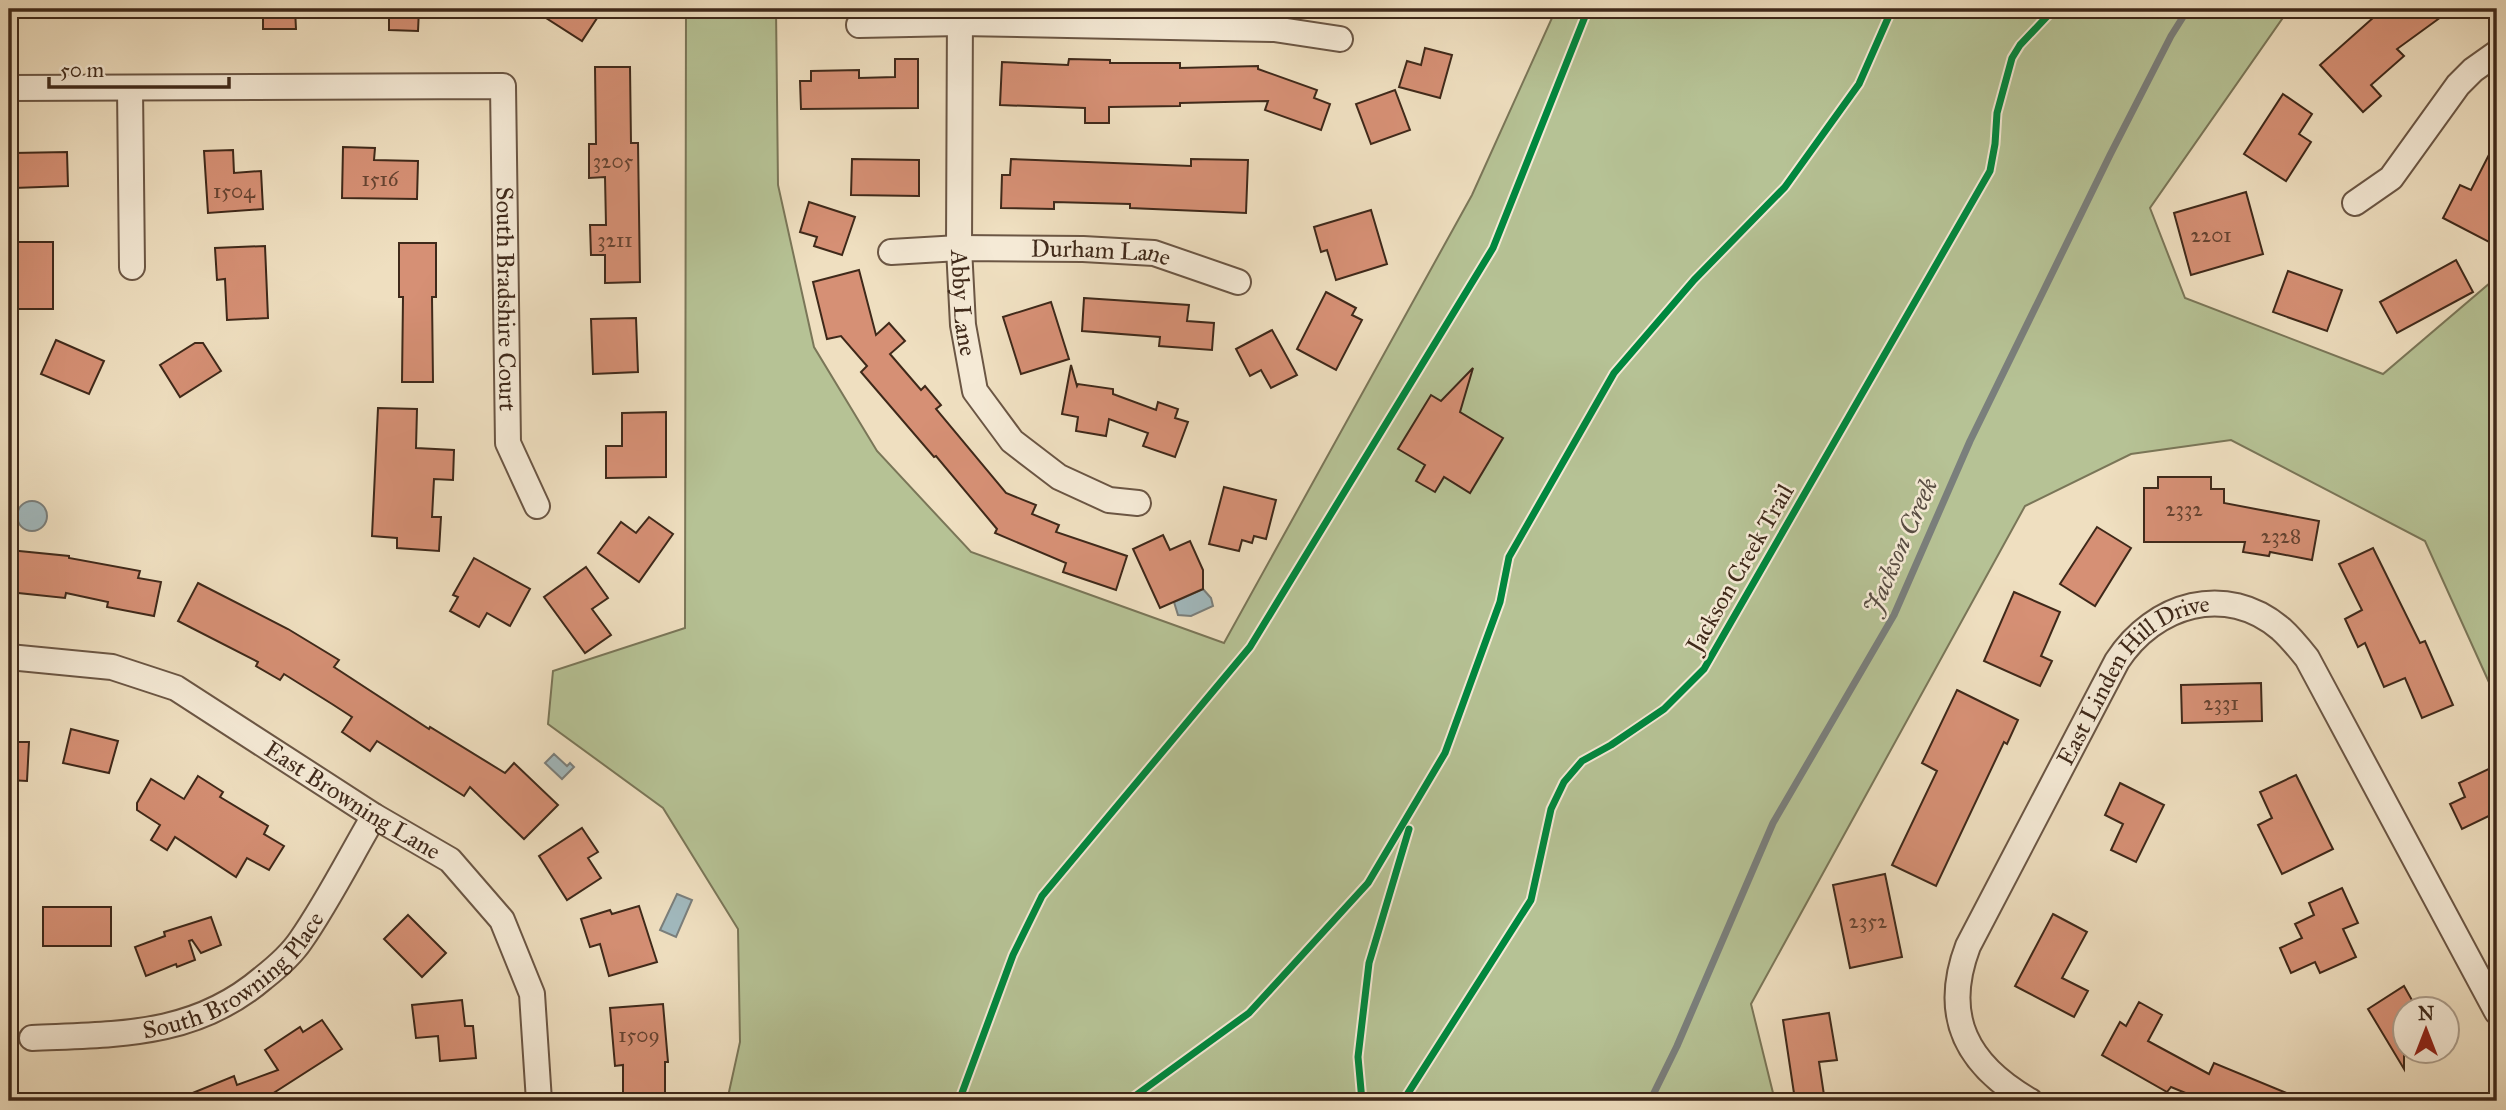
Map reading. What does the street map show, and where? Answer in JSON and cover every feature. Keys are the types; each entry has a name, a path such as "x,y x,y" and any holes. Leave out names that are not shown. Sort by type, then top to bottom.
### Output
{"street":[{"path":"859,26 960,16 1274,29 1340,39"},
{"name":"Abby Lane","path":"960,16 959,248 963,325 975,391 1012,441 1059,477 1109,500 1138,503"},
{"path":"2355,203 2391,178 2458,85 2497,53"},
{"name":"South Bradshire Court","path":"130,89 503,86 508,443 537,506"},
{"path":"9,88 130,89 132,267"},
{"name":"Durham Lane","path":"891,252 959,248 1083,249 1154,253 1238,282"},
{"name":"East Linden Hill Drive","path":"2029,1101 1993,1076 1968,1046 1963,1034 1957,998 1961,965 1968,946 2129,641 2170,612 2201,604 2231,606 2267,619 2290,638 2307,658 2497,1012"},
{"name":"East Browning Lane","path":"9,657 112,667 176,688 374,816 450,860 502,920 532,994 538,1101"},
{"name":"South Browning Place","path":"32,1038 104,1035 167,1028 201,1017 231,1003 280,963 300,941 374,816"}],"green space":[{"path":"686,9 776,9 778,185 814,347 877,451 971,552 1224,643 1472,195 1556,9 2289,9 2150,208 2185,298 2383,374 2497,277 2497,700 2425,541 2231,440 2131,454 2025,506 1751,1004 1775,1101 727,1101 740,1042 738,929 663,808 548,724 553,671 685,628"}],"water":[{"path":"32,501 43,505 47,516 43,527 32,531 21,527 17,516 21,505"},
{"path":"1203,589 1211,598 1213,606 1191,616 1178,615 1174,602"},
{"path":"554,754 567,766 570,763 574,767 562,779 545,763"},
{"path":"677,894 692,900 676,937 660,930"}],"building":[{"path":"263,9 295,9 296,29 263,29"},
{"path":"389,9 419,9 418,31 389,30"},
{"path":"532,9 603,9 582,41"},
{"path":"2383,9 2452,9 2397,49 2404,56 2371,85 2381,96 2363,112 2320,65"},
{"path":"1425,48 1452,55 1440,98 1399,87 1407,61 1421,65"},
{"path":"895,59 918,59 918,108 801,109 800,81 811,81 811,71 859,70 859,78 895,77"},
{"path":"1069,59 1110,60 1110,63 1180,63 1180,68 1258,66 1258,69 1317,90 1314,98 1330,104 1321,130 1265,110 1268,101 1109,107 1109,123 1085,123 1085,108 1000,105 1002,62 1068,65"},
{"path":"595,67 630,67 631,143 638,143 640,282 605,283 605,255 591,255 590,225 606,225 605,177 589,178 589,144 596,144"},
{"path":"1395,90 1410,130 1371,144 1356,104"},
{"path":"2283,94 2312,114 2299,134 2311,142 2286,181 2244,154"},
{"path":"2497,139 2497,226 2489,242 2443,218 2460,185 2471,190"},
{"path":"343,147 375,148 374,160 418,161 417,199 342,198"},
{"path":"233,150 234,173 261,171 263,209 208,213 204,151"},
{"path":"67,152 68,186 14,188 13,153"},
{"path":"852,159 919,160 919,196 851,195"},
{"path":"1011,159 1191,166 1191,159 1248,160 1246,213 1130,208 1130,204 1054,202 1054,209 1001,208 1002,175 1010,175"},
{"path":"2246,192 2263,254 2191,275 2174,213"},
{"path":"809,202 855,217 842,255 814,246 817,237 800,232"},
{"path":"1371,210 1387,264 1336,280 1327,250 1321,252 1314,227"},
{"path":"11,242 53,242 53,309 12,309"},
{"path":"399,243 436,243 436,297 432,297 433,382 402,382 403,297 399,297"},
{"path":"265,246 268,318 227,320 225,279 217,280 215,248"},
{"path":"2456,260 2473,292 2397,333 2380,302"},
{"path":"859,270 876,335 889,323 905,341 890,354 921,390 925,386 941,405 936,409 1006,493 1036,505 1032,514 1059,525 1056,532 1127,556 1116,590 1063,572 1066,563 995,533 997,529 861,372 867,366 841,336 827,339 813,282"},
{"path":"2288,271 2342,290 2327,331 2273,312"},
{"path":"1326,292 1356,308 1352,315 1362,320 1336,370 1297,349"},
{"path":"1084,298 1189,305 1187,321 1214,323 1212,350 1159,346 1160,337 1082,331"},
{"path":"1051,302 1069,359 1021,374 1003,317"},
{"path":"636,318 638,372 593,374 591,319"},
{"path":"1272,330 1297,375 1271,388 1261,370 1250,376 1236,349"},
{"path":"56,340 104,361 89,394 41,374"},
{"path":"195,343 203,343 221,371 180,397 160,365"},
{"path":"1071,365 1077,386 1113,389 1113,394 1156,410 1158,402 1178,409 1175,418 1188,422 1175,457 1143,446 1148,433 1109,419 1106,436 1076,431 1078,417 1062,414"},
{"path":"1473,368 1460,412 1503,438 1470,493 1444,477 1435,492 1416,481 1425,465 1398,449 1431,395 1441,401"},
{"path":"378,408 417,409 416,448 454,450 453,480 434,479 432,517 441,517 439,551 397,548 397,538 372,536"},
{"path":"666,412 666,477 606,478 606,446 622,446 622,413"},
{"path":"2158,477 2211,477 2211,489 2224,489 2224,503 2319,521 2312,560 2270,552 2269,556 2243,552 2245,542 2144,542 2144,488 2158,488"},
{"path":"1224,487 1276,500 1266,539 1254,536 1252,543 1242,540 1239,551 1209,544"},
{"path":"649,517 673,534 639,582 598,553 621,522 636,533"},
{"path":"2097,527 2131,548 2095,606 2060,584"},
{"path":"1163,535 1170,550 1190,541 1203,570 1203,589 1160,608 1133,549"},
{"path":"2373,548 2420,643 2425,641 2453,705 2422,718 2405,678 2384,687 2365,643 2358,647 2345,619 2362,610 2339,564"},
{"path":"9,550 69,556 140,571 138,578 161,582 154,616 107,607 108,602 66,593 65,598 9,592"},
{"path":"474,558 530,589 510,626 487,613 479,627 450,611 458,597 453,595"},
{"path":"586,567 608,598 592,609 611,635 585,653 544,597"},
{"path":"198,583 288,629 339,660 334,667 429,729 430,727 505,773 514,763 558,805 524,839 470,787 464,796 377,741 370,751 342,732 352,717 284,674 280,680 256,666 258,662 178,621"},
{"path":"2014,592 2060,612 2041,656 2052,661 2040,686 1984,661"},
{"path":"2261,683 2262,721 2182,723 2181,685"},
{"path":"1957,690 2018,720 2007,744 2004,742 1936,886 1892,865 1937,771 1922,763"},
{"path":"71,729 118,741 109,773 63,763"},
{"path":"9,742 29,742 27,781 9,780"},
{"path":"2497,765 2497,812 2462,829 2450,804 2465,797 2459,783"},
{"path":"2296,775 2333,849 2282,874 2258,825 2272,818 2260,792"},
{"path":"198,776 223,792 220,797 268,826 264,834 284,846 269,870 247,858 236,877 175,837 167,850 151,840 160,825 137,810 137,803 151,779 184,799"},
{"path":"2120,783 2164,805 2136,862 2111,850 2123,824 2105,815"},
{"path":"582,828 598,852 588,858 601,878 567,900 539,856"},
{"path":"1885,874 1902,957 1850,968 1833,885"},
{"path":"2342,888 2358,923 2343,929 2356,957 2320,973 2315,962 2291,973 2280,948 2302,938 2295,924 2314,915 2309,903"},
{"path":"639,906 657,962 609,976 600,944 590,947 581,919 610,910 612,914"},
{"path":"43,907 111,907 111,946 43,946"},
{"path":"2053,914 2087,932 2062,978 2088,991 2074,1017 2015,986"},
{"path":"408,915 446,953 422,977 384,939"},
{"path":"211,917 221,945 201,953 192,940 189,941 195,960 146,976 135,947 165,936 164,932"},
{"path":"2404,986 2409,995 2390,995 2390,1046 2368,1009"},
{"path":"462,1000 465,1026 473,1026 476,1058 440,1061 438,1036 416,1038 412,1005"},
{"path":"2139,1002 2162,1015 2148,1041 2209,1074 2214,1063 2306,1101 2205,1101 2171,1087 2167,1092 2102,1055 2120,1022 2126,1026"},
{"path":"663,1004 668,1062 665,1062 665,1101 623,1101 623,1065 615,1066 610,1008"},
{"path":"1829,1013 1837,1060 1819,1062 1824,1095 1795,1100 1783,1020"},
{"path":"322,1020 342,1049 261,1101 173,1101 234,1076 237,1085 278,1070 265,1050 300,1027 303,1032"}],"waterway":[{"name":"Jackson Creek","path":"1650,1101 1677,1046 1773,823 1894,615 1970,441 2110,155 2171,36 2188,9"}],"cycle path":[{"path":"959,1101 1013,955 1042,896 1250,647 1493,248 1588,9"},
{"path":"1128,1101 1249,1013 1368,883 1445,753 1500,602 1509,557 1614,373 1694,280 1785,187 1859,84 1892,9"},
{"name":"Jackson Creek Trail","path":"1403,1101 1531,900 1551,809 1564,782 1582,761 1664,709 1704,669 1990,171 1997,113 2012,58 2020,45 2054,9"},
{"path":"1362,1101 1358,1057 1369,963 1409,829"}]}
